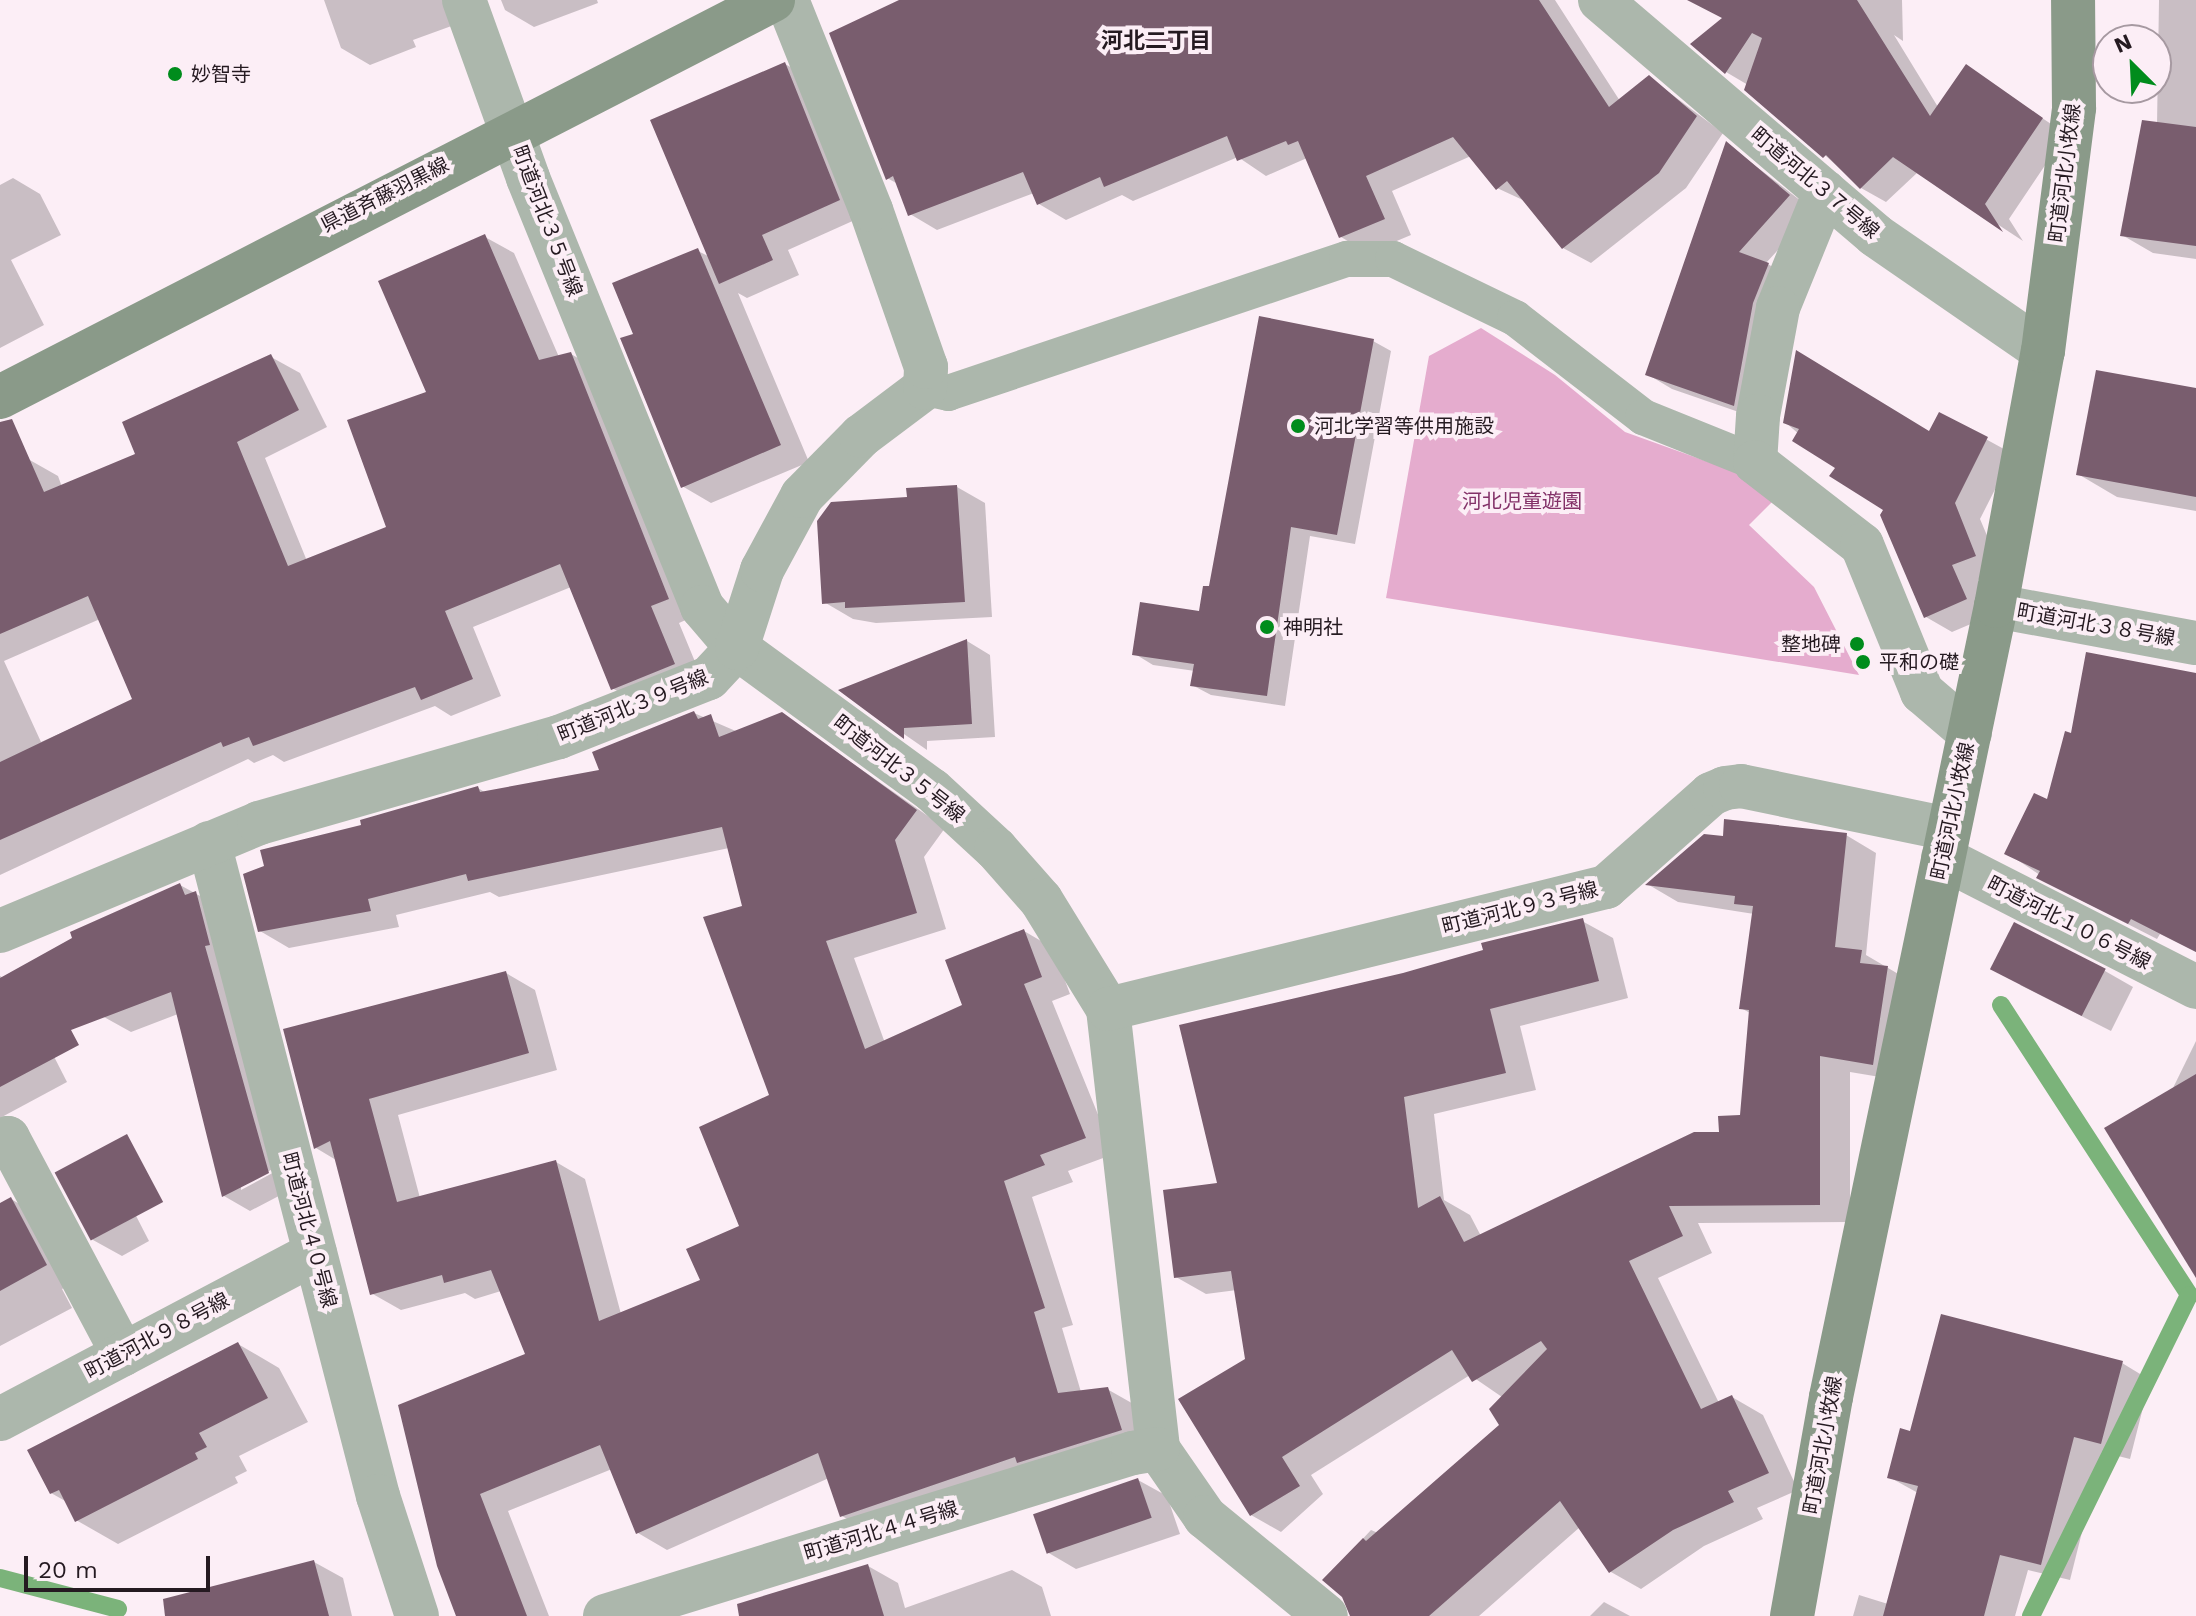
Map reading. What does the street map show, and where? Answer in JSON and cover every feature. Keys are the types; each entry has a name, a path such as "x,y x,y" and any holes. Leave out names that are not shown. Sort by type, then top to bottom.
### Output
{"street":[{"name":"町道河北３５号線","path":"464,0 512,130 702,607 737,648 932,790 996,849 1050,913 1108,1009 1158,1449 1205,1517 1326,1616"},
{"name":"県道斉藤羽黒線","path":"0,397 512,130 773,0"},
{"path":"787,0 871,210 926,367 925,388"},
{"name":"町道河北３７号線","path":"1600,0 1875,235 2043,351"},
{"name":"町道河北小牧線","path":"1792,1616 1834,1382 1996,606 2043,351 2074,108 2073,0"},
{"path":"1825,192 1778,308 1758,416 1755,462 1862,545 1922,692 1970,733"},
{"name":"町道河北３９号線","path":"0,931 259,823 559,737 709,678 737,648 762,570 802,496 861,436 925,388"},
{"name":"町道河北３８号線","path":"1996,606 2196,643"},
{"name":"町道河北９３号線","path":"1108,1009 1606,887 1711,794 1725,788 1741,786 1946,844"},
{"name":"町道河北４０号線","path":"209,843 378,1496 417,1616"},
{"name":"町道河北１０６号線","path":"1946,844 2196,987"},
{"path":"0,1142 8,1138 123,1354"},
{"name":"町道河北９８号線","path":"0,1419 315,1253"},
{"name":"町道河北４４号線","path":"605,1616 1133,1453 1158,1449"}],"lane":[{"path":"925,388 948,393 1347,259 1393,259 1515,318 1643,417 1755,462"}],"green space":[{"name":"河北児童遊園","path":"1481,328 1555,375 1625,432 1764,482 1778,496 1749,525 1814,587 1859,675 1386,598 1429,356"}],"building":[{"path":"899,0 1539,0 1609,107 1649,75 1697,116 1659,173 1562,249 1507,181 1496,190 1453,137 1366,176 1385,219 1339,238 1298,141 1288,145 1286,141 1237,161 1227,136 1104,187 1100,177 1037,205 1023,172 908,216 893,176 886,180 829,33"},
{"path":"1687,0 1857,0 1930,116 1966,64 2043,118 1985,204 2003,232 1893,157 1860,189 1826,155 1823,158 1744,90 1762,38 1752,33 1725,74 1690,44 1722,18"},
{"path":"785,62 840,200 762,235 773,260 719,284 650,120"},
{"path":"2142,120 2196,127 2196,246 2120,236"},
{"path":"1726,141 1790,195 1739,252 1769,263 1753,303 1734,406 1645,375"},
{"path":"485,234 539,360 571,352 669,599 651,606 675,664 611,690 560,564 445,611 473,679 421,700 415,687 253,746 249,737 223,747 221,742 0,840 0,762 132,699 88,596 0,634 0,422 12,419 44,492 135,454 122,422 271,354 299,410 237,442 288,566 386,527 347,420 426,392 378,281"},
{"path":"698,248 781,445 681,488 620,338 633,334 612,283"},
{"path":"1259,316 1374,339 1337,535 1291,527 1267,696 1190,686 1194,664 1132,655 1140,602 1199,611 1203,586 1209,586"},
{"path":"1796,350 1929,431 1939,412 1988,437 1955,503 1976,556 1952,565 1967,599 1924,618 1880,515 1883,510 1829,476 1835,468 1792,441 1799,429 1783,423"},
{"path":"2096,370 2196,388 2196,497 2076,475"},
{"path":"957,485 965,602 845,608 845,602 822,604 817,521 831,502 907,497 906,488"},
{"path":"967,639 972,724 904,728 904,739 838,690"},
{"path":"2086,652 2196,673 2196,952 2131,919 2128,924 2036,878 2040,871 2004,854 2034,793 2047,799 2065,731 2071,733"},
{"path":"694,711 698,719 711,714 719,737 782,712 917,810 895,840 917,913 826,941 865,1049 962,1005 945,960 1024,929 1042,977 1024,984 1086,1138 1040,1155 1045,1165 1004,1181 1045,1308 1034,1312 1058,1393 1108,1387 1122,1430 1017,1463 1015,1457 840,1517 818,1453 636,1534 600,1445 480,1494 527,1616 456,1616 437,1566 398,1405 525,1354 491,1270 444,1283 442,1275 370,1295 330,1141 314,1149 283,1029 506,971 529,1053 369,1099 397,1202 556,1160 599,1321 700,1280 686,1249 739,1226 699,1127 769,1095 703,917 742,906 722,827 468,881 466,874 368,899 371,911 258,932 243,874 264,866 260,850 361,825 360,820 478,786 480,792 599,770 592,752"},
{"path":"1724,819 1847,833 1835,947 1862,950 1860,963 1888,966 1873,1065 1820,1056 1820,1205 1669,1206 1683,1236 1629,1261 1701,1409 1732,1395 1769,1473 1728,1491 1734,1502 1673,1530 1609,1573 1560,1501 1429,1616 1350,1616 1342,1597 1322,1580 1363,1538 1366,1541 1499,1425 1489,1409 1547,1349 1541,1341 1472,1382 1452,1350 1282,1457 1300,1486 1250,1516 1178,1399 1245,1359 1231,1271 1174,1278 1163,1190 1217,1183 1179,1025 1403,973 1483,950 1481,943 1583,918 1599,981 1490,1009 1506,1073 1404,1097 1418,1208 1440,1196 1464,1242 1694,1132 1719,1132 1718,1116 1740,1115 1749,1010 1739,1009 1753,906 1734,904 1735,896 1645,885 1704,834 1723,836"},
{"path":"180,883 185,895 196,891 210,945 205,946 269,1173 222,1197 171,992 71,1030 79,1045 0,1087 0,978 72,938 70,932"},
{"path":"2014,922 2106,969 2082,1016 1990,969"},
{"path":"2196,1074 2196,1278 2104,1128"},
{"path":"127,1134 163,1202 91,1240 55,1172"},
{"path":"11,1197 47,1265 0,1291 0,1203"},
{"path":"1941,1314 2123,1361 2101,1444 2074,1437 2041,1565 2000,1555 1984,1616 1883,1616 1918,1486 1887,1478 1900,1428 1910,1431"},
{"path":"238,1342 268,1398 199,1433 207,1447 195,1453 198,1459 75,1522 59,1490 50,1494 27,1450"},
{"path":"1138,1478 1152,1518 1047,1554 1033,1514"},
{"path":"314,1560 329,1616 165,1616 163,1599"},
{"path":"868,1564 884,1616 739,1616 737,1604"}],"waterway":[{"path":"2001,1005 2189,1295 2031,1616"},
{"path":"0,1578 118,1609"}],"place":[{"name":"妙智寺","path":"175,74"},
{"name":"河北学習等供用施設","path":"1298,426"},
{"name":"神明社","path":"1267,627"},
{"name":"整地碑","path":"1857,644"},
{"name":"平和の礎","path":"1863,662"}],"district":[{"name":"河北二丁目","path":"1156,41"}]}
